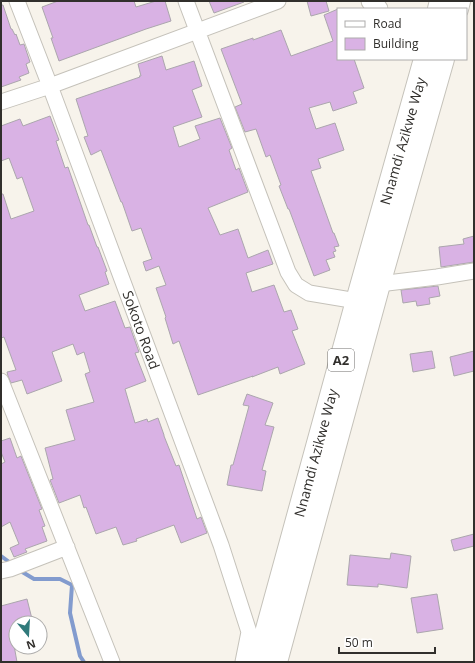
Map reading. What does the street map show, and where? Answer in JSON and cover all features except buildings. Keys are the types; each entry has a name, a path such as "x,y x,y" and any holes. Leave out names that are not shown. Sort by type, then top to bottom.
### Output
{"highway":[{"name":"Nnamdi Azikwe Way","path":"258,662 357,301 426,60"},
{"name":"Nnamdi Azikwe Way","path":"276,662 379,284 443,60"}],"street":[{"name":"Sokoto Road","path":"17,1 221,544 249,632 243,662"},
{"path":"186,1 288,272 296,285 309,292 357,301"},
{"path":"1,102 50,86 278,1"},
{"path":"379,284 474,271"},
{"path":"1,381 112,662"},
{"path":"6,570 66,547"}],"waterway":[{"path":"1,556 12,564"},
{"path":"19,570 34,579 60,579 72,585 70,613 80,656 84,662"}]}
